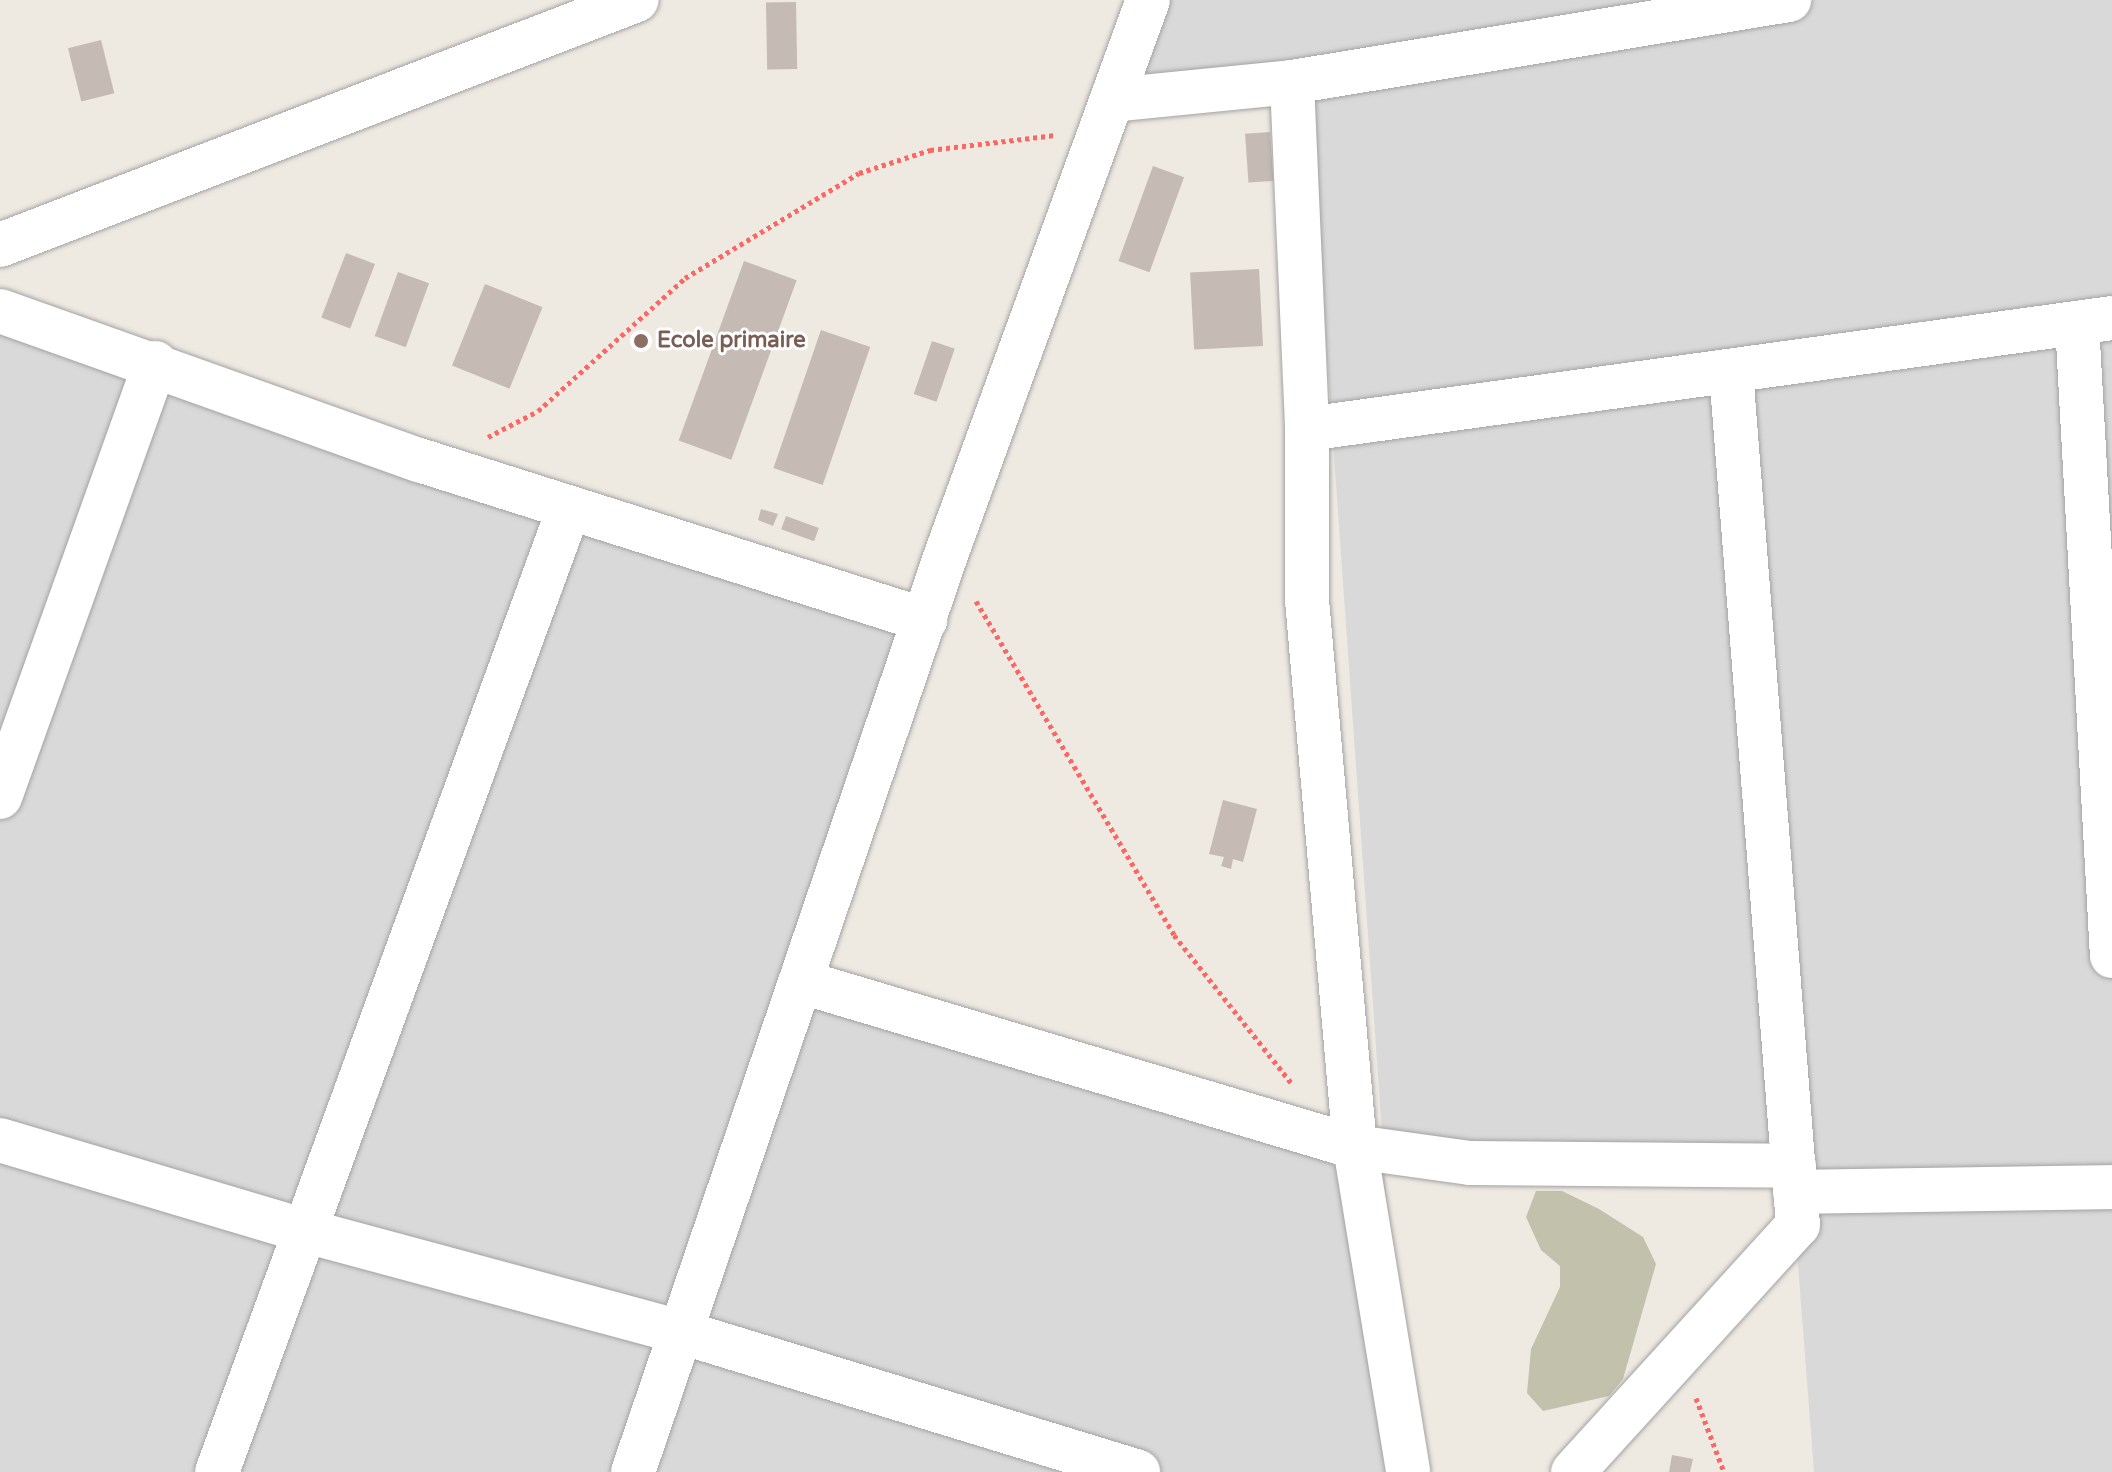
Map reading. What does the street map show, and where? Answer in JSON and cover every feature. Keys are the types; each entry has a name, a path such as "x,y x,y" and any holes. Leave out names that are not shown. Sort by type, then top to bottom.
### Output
{"street":[{"path":"0,245 637,0"},
{"path":"633,1472 947,552 1148,0"},
{"path":"1107,115 1789,0"},
{"path":"1292,82 1307,429 1307,600 1355,1147 1408,1472"},
{"path":"0,311 155,363 419,460 925,620"},
{"path":"1307,429 2094,320 2112,956"},
{"path":"0,797 155,363"},
{"path":"1573,1472 1794,1232 1799,1220 1731,372"},
{"path":"217,1472 569,508"},
{"path":"802,982 1355,1147 1483,1164 1794,1179 2112,1187"},
{"path":"0,1140 306,1231 681,1332 1138,1472"}],"path":[{"path":"483,439 538,411 685,278 859,173 930,150 1107,115"},
{"path":"947,552 1174,935 1295,1088"}],"shaded area":[{"path":"1148,0 2112,0 2112,1472 1814,1472 1790,1161 1383,1148 1406,1472 0,1472 0,331 930,627 808,979 1383,1146 1306,61 1117,90"},
{"path":"1536,1191 1562,1191 1599,1209 1643,1237 1656,1264 1623,1379 1609,1396 1543,1411 1527,1393 1531,1349 1560,1287 1560,1266 1541,1250 1526,1217"}],"building":[{"path":"796,2 797,69 767,70 766,3"},
{"path":"101,40 114,93 81,102 68,48"},
{"path":"1270,132 1273,181 1248,183 1245,134"},
{"path":"1153,166 1184,177 1149,272 1118,261"},
{"path":"346,253 375,264 350,329 321,317"},
{"path":"744,261 797,280 731,460 679,440"},
{"path":"1259,269 1263,346 1194,350 1190,273"},
{"path":"398,272 429,283 406,347 375,336"},
{"path":"485,284 542,307 510,389 452,366"},
{"path":"821,330 870,347 823,485 773,468"},
{"path":"932,341 955,349 936,402 914,394"},
{"path":"761,509 778,514 773,526 758,520"},
{"path":"786,516 819,528 814,541 781,529"},
{"path":"1223,800 1257,809 1243,862 1233,859 1231,869 1221,866 1224,857 1209,854"},
{"path":"1672,1455 1693,1459 1690,1472 1669,1472"}],"place":[{"name":"Ecole primaire","path":"641,341"}]}
